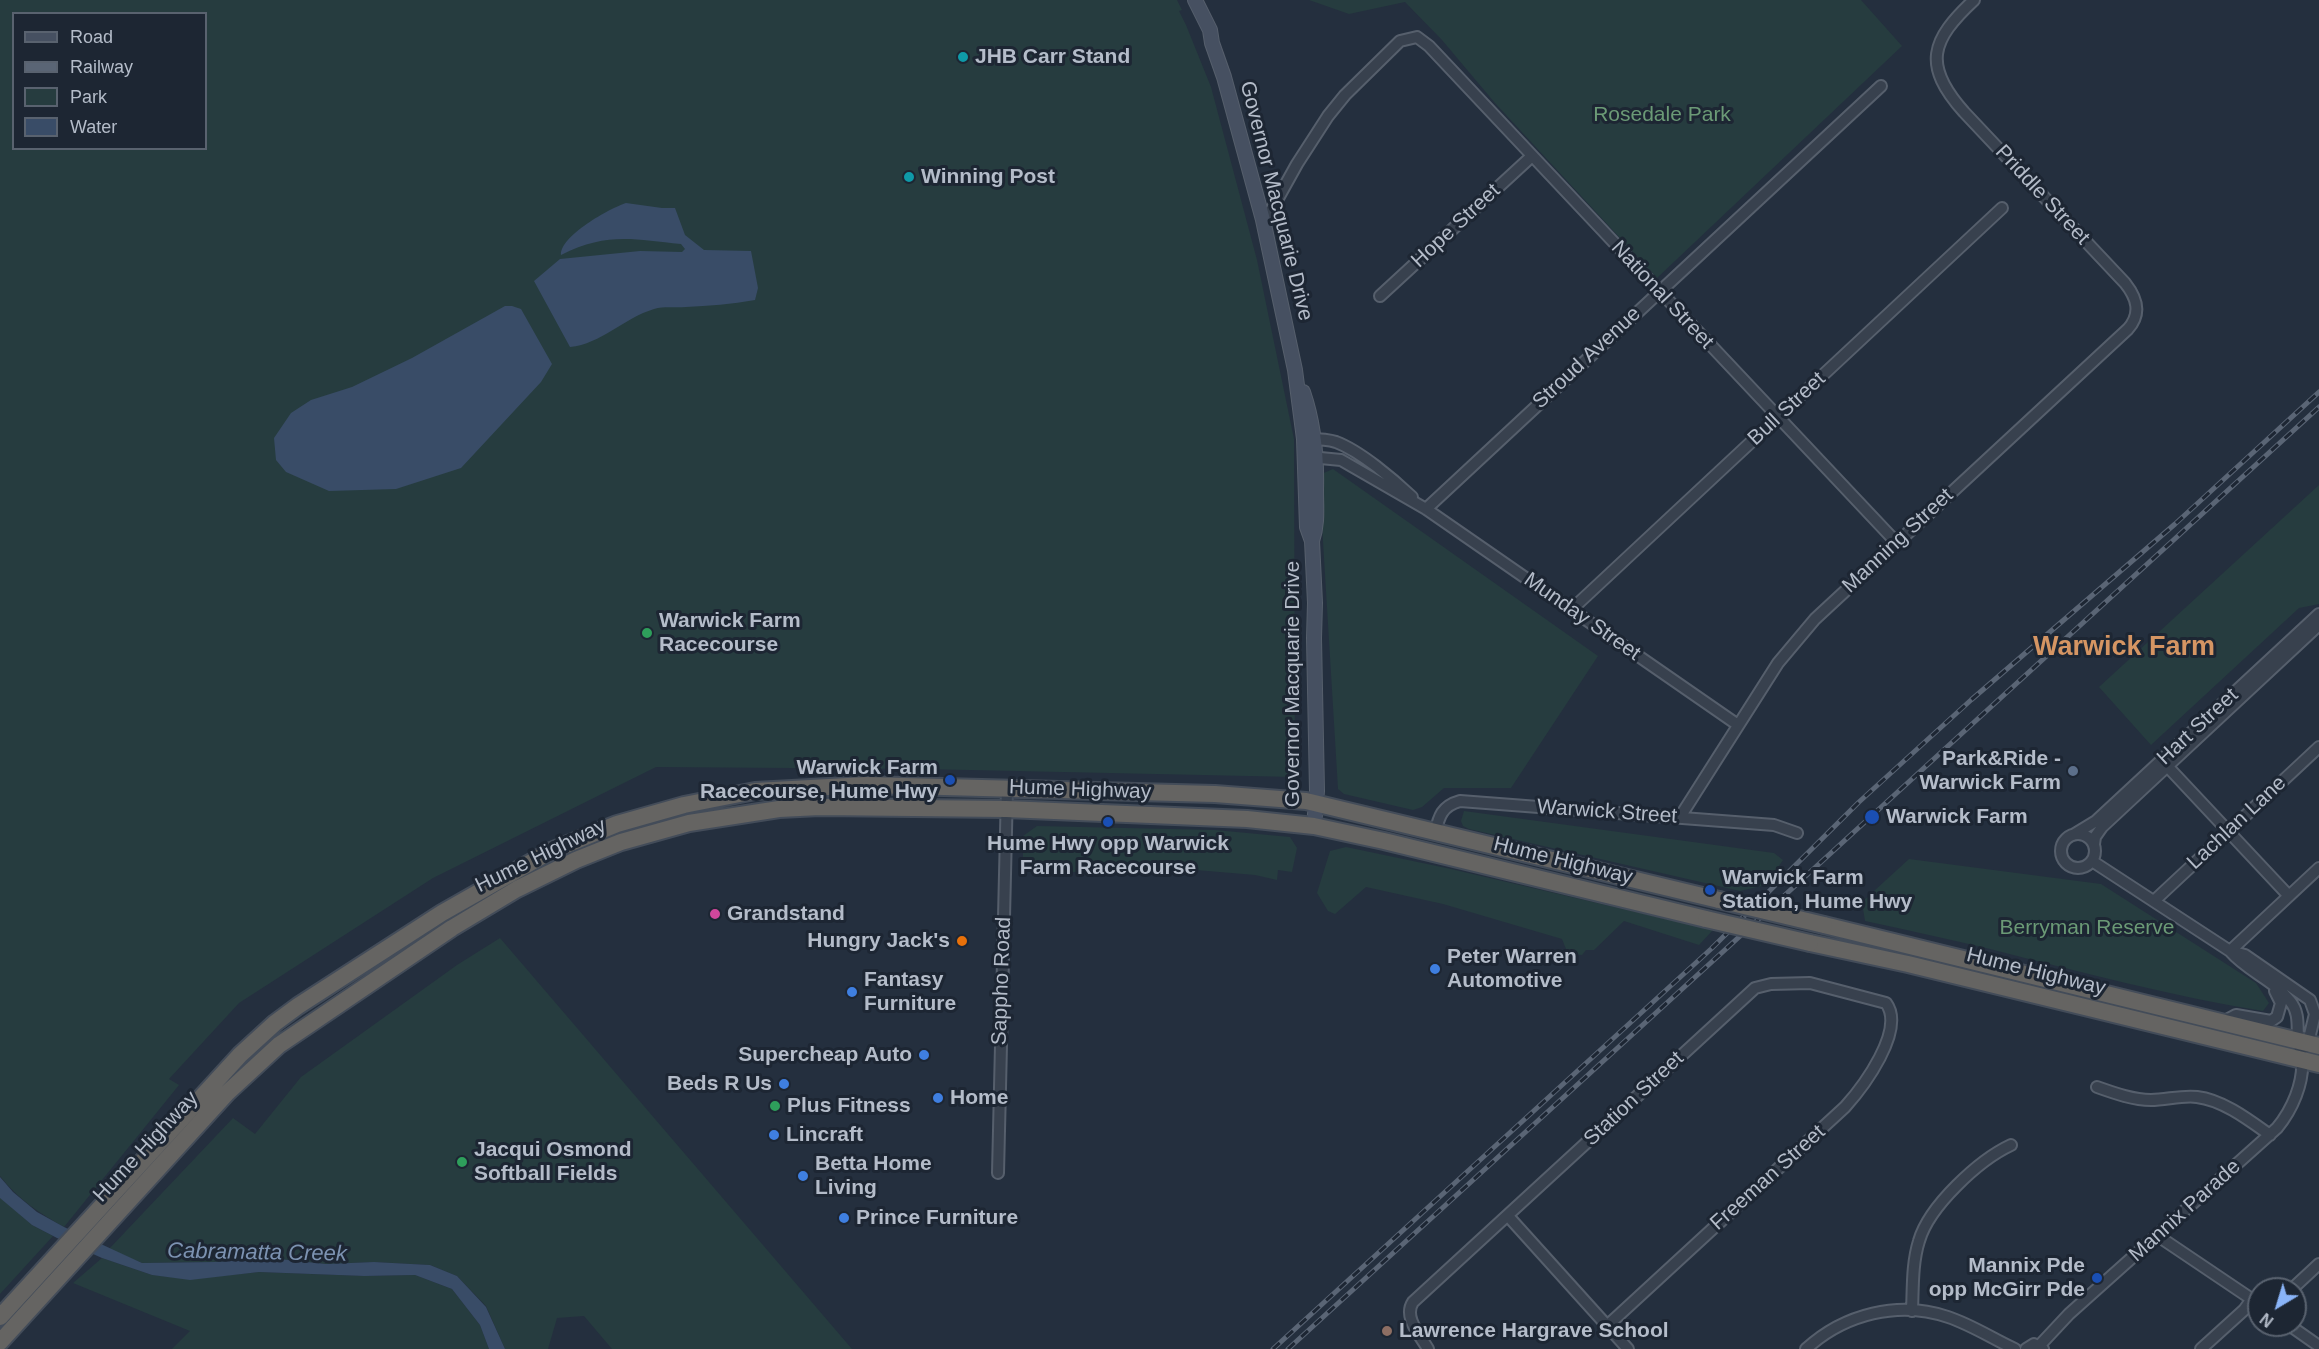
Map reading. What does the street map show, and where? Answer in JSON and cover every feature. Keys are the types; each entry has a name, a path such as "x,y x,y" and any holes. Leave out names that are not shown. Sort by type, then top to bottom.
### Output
{"highway":[{"name":"Hume Highway","path":"111,1209 258,1037 298,1006 442,913 551,851 617,824 726,795 755,791 827,786 1007,789 1215,794 1317,802 1435,833 1824,925 2309,1044"},
{"name":"Hume Highway","path":"0,1317 55,1269 111,1209 227,1093 279,1045 452,928 517,890 576,860 621,842 688,823 779,809 820,807 1006,809 1247,819 1314,826 1920,967 2319,1064"},
{"path":"442,913 452,928"},
{"name":"Hume Highway","path":"0,1342 55,1269"}],"main road":[{"name":"Governor Macquarie Drive","path":"1187,0 1212,44 1224,77 1263,220 1309,439 1307,527 1312,541 1315,603 1317,802 1314,826"},
{"name":"Governor Macquarie Drive","path":"1195,0 1210,30 1212,44"}],"street":[{"name":"Priddle Street","path":"1974,0 1952,21 1938,45 1936,58 1939,73 1952,99 2131,292"},
{"name":"National Street","path":"1263,220 1272,209 1328,116 1377,62 1400,41 1417,37 1429,46 1896,542"},
{"name":"Stroud Avenue","path":"1426,509 1881,86"},
{"name":"Hope Street","path":"1380,296 1532,156"},
{"name":"Bull Street","path":"1571,610 2002,208"},
{"name":"Manning Street","path":"1680,817 1794,642 1834,600 2128,329 2136,316 2137,308 2131,292"},
{"name":"Munday Street","path":"1309,439 1329,440 1349,449 1393,479 1426,509"},
{"name":"Munday Street","path":"1310,457 1341,460 1356,466 1388,488 1426,509 1738,725"},
{"name":"Hart Street","path":"2073,835 2096,821 2319,614"},
{"name":"Hart Street","path":"2094,844 2095,837 2102,827 2319,626"},
{"name":"Lachlan Lane","path":"2155,900 2319,747"},
{"path":"2168,767 2289,896"},
{"name":"Sappho Road","path":"998,1173 1007,789"},
{"name":"Warwick Street","path":"1435,833 1438,819 1444,809 1460,801 1774,825 1797,832"},
{"path":"2083,834 2094,844 2095,852 2092,861 2084,867 2073,867 2064,861 2062,844 2073,835 2083,834"},
{"path":"2092,861 2230,951 2240,963 2258,975 2280,999 2277,1017 2271,1022 2236,1015 2223,1022"},
{"path":"2230,951 2319,868"},
{"path":"2230,951 2245,955 2310,1000 2315,1014 2309,1044"},
{"name":"Mannix Parade","path":"2042,1347 2069,1314 2283,1122 2292,1106 2301,1074 2302,1060 2309,1044 2298,1024 2293,1004 2280,990 2258,975"},
{"name":"Station Street","path":"1428,1349 1410,1318 1408,1311 1410,1305 1755,988 1799,982 1810,983 1880,1000 1889,1007"},
{"name":"Freeman Street","path":"1607,1326 1845,1107 1863,1086 1887,1044 1891,1016 1889,1007"},
{"path":"2097,1087 2121,1095 2148,1100 2191,1096 2206,1099 2227,1107 2270,1135"},
{"path":"1912,1311 1914,1271 1919,1241 1924,1229 1938,1206 1952,1192 1991,1156 2011,1145"},
{"path":"1508,1216 1628,1349"},
{"path":"2158,1236 2247,1296"},
{"path":"2305,1277 2319,1264"},
{"path":"2201,1349 2247,1308"},
{"path":"1806,1349 1828,1331 1857,1317 1874,1313 1912,1311 1948,1317 2015,1349"},
{"path":"2306,1337 2319,1346"},
{"path":"2026,1349 2031,1344 2042,1347"}],"green space":[{"name":"Warwick Farm Racecourse","path":"0,0 1177,0 1182,10 1179,11 1211,87 1257,260 1294,439 1295,777 923,769 656,767 433,878 239,1003 169,1079 179,1085 64,1227 29,1205 0,1176"},
{"name":"Rosedale Park","path":"1309,0 1861,0 1902,46 1657,278 1405,2 1349,14"},
{"path":"1333,469 1598,656 1511,788 1444,788 1422,807 1413,810 1344,794 1338,789 1319,475"},
{"path":"2319,485 2319,604 2299,608 2151,745 2099,687"},
{"path":"1464,811 1774,853 1783,860 1766,885 1740,891 1469,829 1463,826 1461,821"},
{"path":"1037,826 1215,830 1290,837 1297,848 1292,872 1278,870 1277,880 1255,875 1137,865 1129,871 1073,872 1023,866 1023,836"},
{"path":"1346,847 1713,930 1699,945 1624,921 1594,950 1586,950 1582,955 1568,954 1562,939 1443,904 1366,887 1335,914 1328,911 1317,893 1330,851"},
{"name":"Berryman Reserve","path":"1909,859 2101,884 2256,983 2269,1003 2263,1011 2194,998 1865,921 1862,902"},
{"name":"Jacqui Osmond Softball Fields","path":"500,938 852,1349 612,1349 584,1316 557,1318 548,1349 505,1349 486,1306 457,1276 430,1265 374,1262 326,1264 270,1258 214,1262 142,1263 109,1249 233,1118 255,1134 301,1077 457,965"},
{"path":"0,1197 32,1225 53,1236 0,1294"},
{"path":"102,1258 152,1275 190,1279 259,1272 364,1276 415,1275 452,1289 480,1325 489,1349 172,1349 190,1331 73,1283"}],"water":[{"path":"626,203 675,208 685,235 704,250 751,251 758,288 755,300 654,309 592,341 570,347 534,281 560,259 640,251 682,252 685,249 681,244 620,239 592,243 561,255 568,240 587,224"},
{"path":"505,306 521,309 552,364 541,382 461,468 396,489 329,491 286,472 276,460 274,438 291,413 311,400 352,387 412,358"},
{"path":"0,1177 13,1192 37,1212 142,1263 214,1262 270,1258 326,1264 374,1262 430,1265 457,1276 486,1307 505,1349 489,1349 480,1325 452,1289 415,1275 364,1276 259,1272 190,1280 152,1275 102,1258 32,1225 0,1198"}],"railway":[{"path":"1273,1349 1711,949 1859,802 1971,700 2175,524 2319,392"},
{"path":"1288,1349 2319,407"}],"place":[{"name":"JHB Carr Stand","path":"963,57"},
{"name":"Winning Post","path":"909,177"},
{"name":"Warwick Farm Racecourse","path":"647,633"},
{"name":"Park&Ride - Warwick Farm","path":"2073,771"},
{"name":"Warwick Farm Racecourse, Hume Hwy","path":"950,780"},
{"name":"Warwick Farm","path":"1872,817"},
{"name":"Hume Hwy opp Warwick Farm Racecourse","path":"1108,822"},
{"name":"Warwick Farm Station, Hume Hwy","path":"1710,890"},
{"name":"Grandstand","path":"715,914"},
{"name":"Hungry Jack's","path":"962,941"},
{"name":"Peter Warren Automotive","path":"1435,969"},
{"name":"Fantasy Furniture","path":"852,992"},
{"name":"Supercheap Auto","path":"924,1055"},
{"name":"Beds R Us","path":"784,1084"},
{"name":"Home","path":"938,1098"},
{"name":"Plus Fitness","path":"775,1106"},
{"name":"Lincraft","path":"774,1135"},
{"name":"Jacqui Osmond Softball Fields","path":"462,1162"},
{"name":"Betta Home Living","path":"803,1176"},
{"name":"Prince Furniture","path":"844,1218"},
{"name":"Mannix Pde opp McGirr Pde","path":"2097,1278"},
{"name":"Lawrence Hargrave School","path":"1387,1331"}],"district":[{"name":"Warwick Farm","path":"2124,648"}],"water label":[{"name":"Cabramatta Creek","path":"257,1253"}]}
